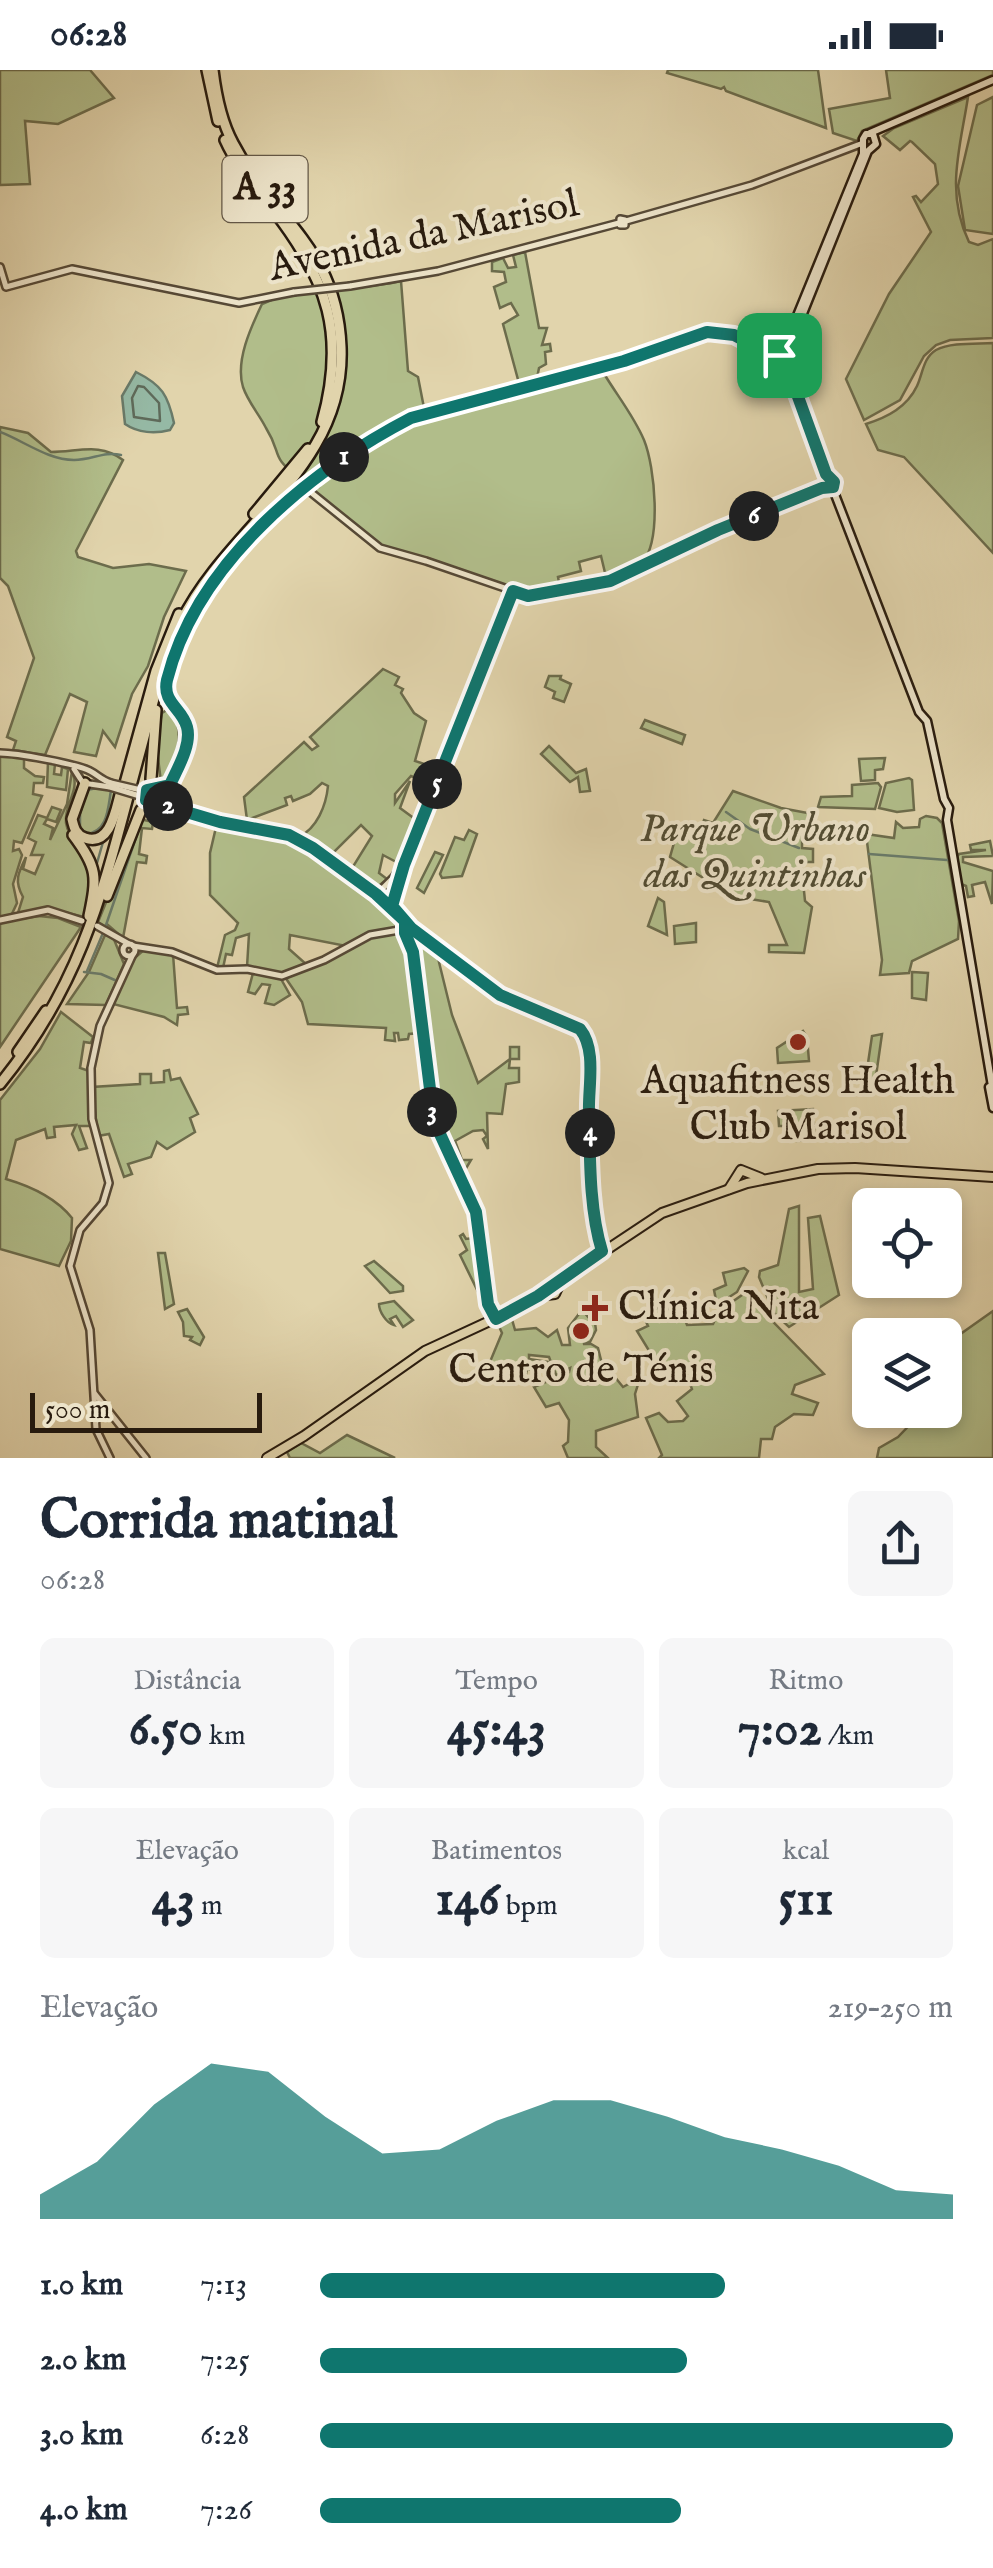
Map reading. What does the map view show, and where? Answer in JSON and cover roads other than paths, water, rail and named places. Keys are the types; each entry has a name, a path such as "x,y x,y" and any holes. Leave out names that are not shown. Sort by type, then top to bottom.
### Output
{"highway":[{"name":"A 33","path":"0,1074 53,998 85,918 168,636 191,591 216,556 307,463 340,382 341,346 308,243 232,142 210,70"},
{"name":"A 33","path":"0,1084 40,1031 78,963 103,889 163,667 183,619 207,578 260,513"},
{"path":"78,963 141,810 151,796 158,695 176,641 207,578"},
{"path":"84,778 72,823 80,836 96,839 111,826 147,702"},
{"path":"84,778 68,820 94,865 95,886 85,918"}],"main road":[{"path":"993,80 863,137 866,146 781,359 933,758 993,1092"},
{"path":"866,146 877,141 890,126"},
{"path":"870,134 877,141"},
{"path":"944,809 993,1108"},
{"path":"267,1458 357,1401 430,1348 496,1319 554,1287 658,1214 728,1190 745,1179 830,1168 992,1176"}],"street":[{"name":"Avenida da Marisol","path":"0,267 6,287 72,269 238,303 438,271 752,185 866,146"},
{"path":"173,808 168,797 170,785 188,736 185,722 169,702 166,691 180,644 226,566 303,486 411,418 624,361 703,332 734,335 781,359"},
{"path":"303,486 380,548 528,596 608,582 649,565 661,554 700,535 828,484"},
{"path":"392,906 404,865 513,591"},
{"path":"0,752 72,767 84,778 168,797"},
{"path":"151,796 170,785"},
{"path":"151,796 168,797"},
{"path":"151,796 173,808 220,822 289,835 313,848 403,918 410,932 434,1121 476,1212 488,1304 496,1319"},
{"path":"376,894 404,865"},
{"path":"0,920 48,910 85,918"},
{"path":"97,926 132,949"},
{"path":"123,951 148,948 172,952 217,970 247,969 282,976 324,960 362,938 410,932 500,995 580,1029 585,1036 590,1068 589,1116 602,1251"},
{"path":"115,938 123,951 125,968"},
{"path":"110,1458 96,1429 90,1330 70,1266 80,1230 103,1203 110,1183 92,1119 90,1068 100,1026 132,949"},
{"path":"93,1388 146,1458"}],"water":[{"path":"136,372 158,386 166,398 174,423 170,430 147,432 125,424 122,396"}],"waterway":[{"path":"0,432 64,459 121,455"},
{"path":"145,785 148,756"},
{"path":"97,788 87,790 80,814 80,828 86,834 103,824 111,790"},
{"path":"726,812 750,829 799,848"},
{"path":"106,925 143,817"},
{"path":"97,863 103,842"},
{"path":"88,846 98,872"},
{"path":"113,870 121,850"},
{"path":"869,854 947,860"},
{"path":"87,971 103,933"},
{"path":"84,972 117,981"}],"place":[{"name":"Aquafitness Health Club Marisol","path":"798,1042"},
{"name":"Clínica Nita","path":"595,1308"},
{"name":"Centro de Ténis","path":"581,1331"}],"park label":[{"name":"Parque Urbano das Quintinhas","path":"755,853"}]}
